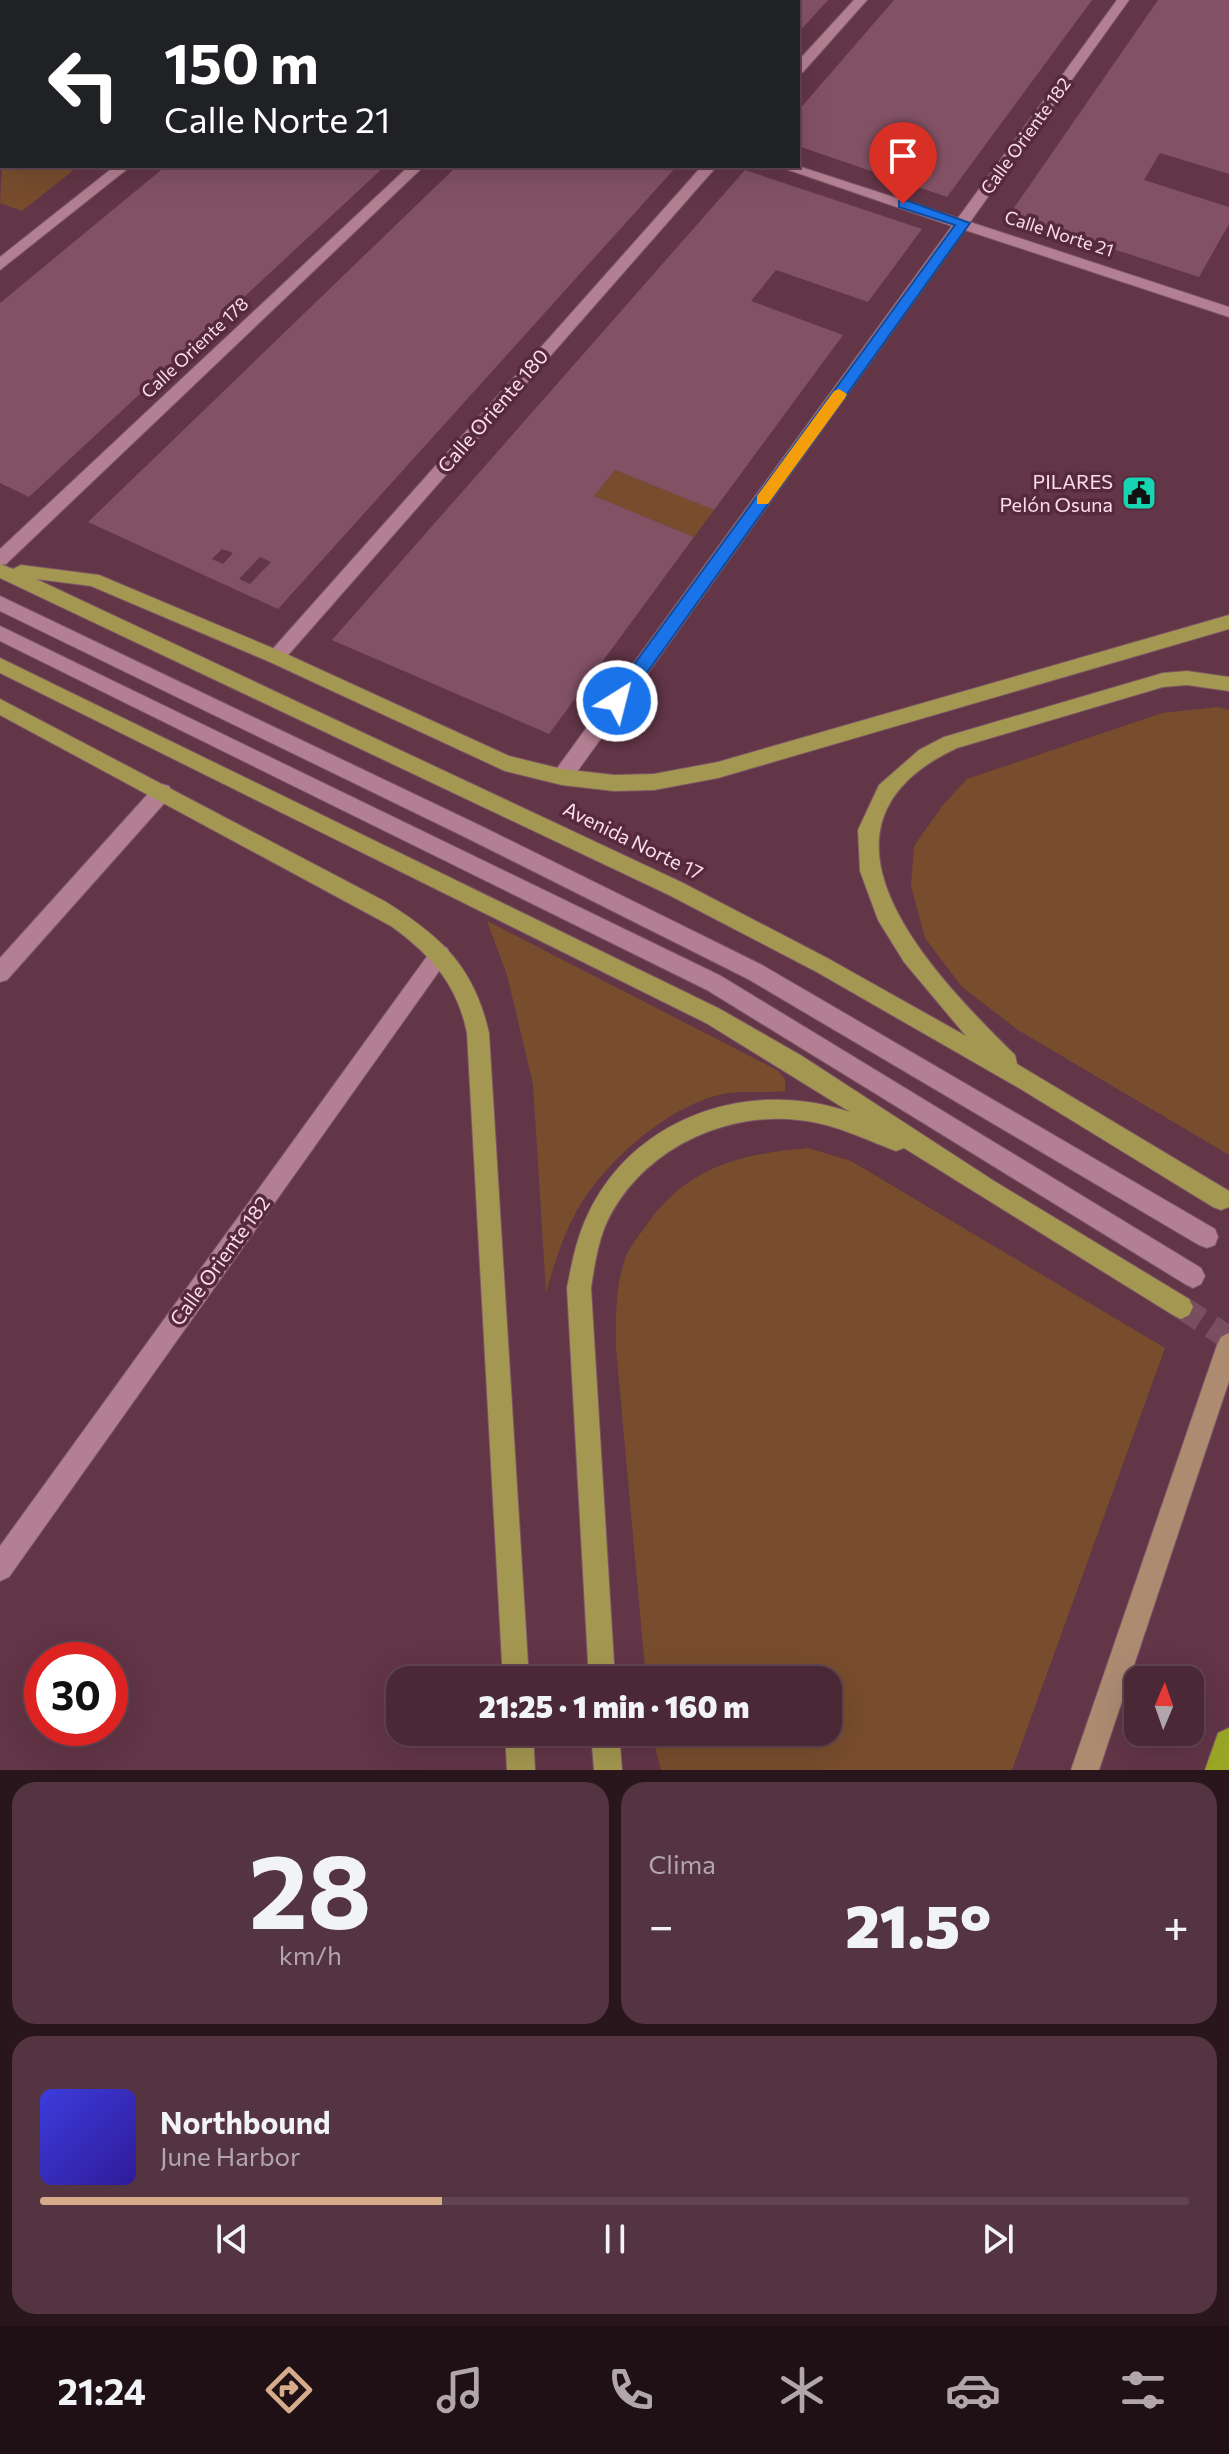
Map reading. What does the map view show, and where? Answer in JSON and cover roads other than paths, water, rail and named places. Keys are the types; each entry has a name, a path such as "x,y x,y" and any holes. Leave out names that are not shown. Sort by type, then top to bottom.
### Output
{"highway":[{"path":"1221,1770 1229,1744"}],"main road":[{"path":"0,569 93,580 276,657 505,763 562,777 614,783 687,778 1229,622"},
{"name":"Avenida Norte 17","path":"0,569 676,889 822,965 1027,1081 1221,1199"},
{"path":"0,665 713,1016 794,1063 947,1164 1181,1307"},
{"path":"1027,1081 923,974 889,923 868,869 866,852 869,826 878,803 905,770 927,754 968,735 1163,680 1187,678 1229,684"},
{"path":"0,706 379,908 421,934 455,970 474,1010 478,1033 515,1666"},
{"path":"601,1666 579,1288 585,1251 594,1227 618,1185 642,1159 670,1137 730,1113 763,1109 795,1109 829,1115 947,1164"},
{"path":"1085,1770 1229,1345"},
{"path":"520,1746 521,1770"},
{"path":"606,1746 608,1770"}],"street":[{"path":"800,67 861,0"},
{"name":"Calle Oriente 182","path":"562,777 1123,0"},
{"path":"0,265 121,168"},
{"name":"Calle Oriente 178","path":"0,559 415,168"},
{"name":"Calle Oriente 180","path":"276,657 708,168"},
{"name":"Calle Norte 21","path":"790,168 1226,306"},
{"path":"0,603 755,972 1207,1237"},
{"path":"0,633 714,983 1193,1276"},
{"path":"0,973 162,792"},
{"name":"Calle Oriente 182","path":"0,1568 440,954"}],"tunnel":[{"path":"1181,1307 1229,1338"}],"place":[{"name":"PILARES Pelón Osuna","path":"1139,493"}]}
